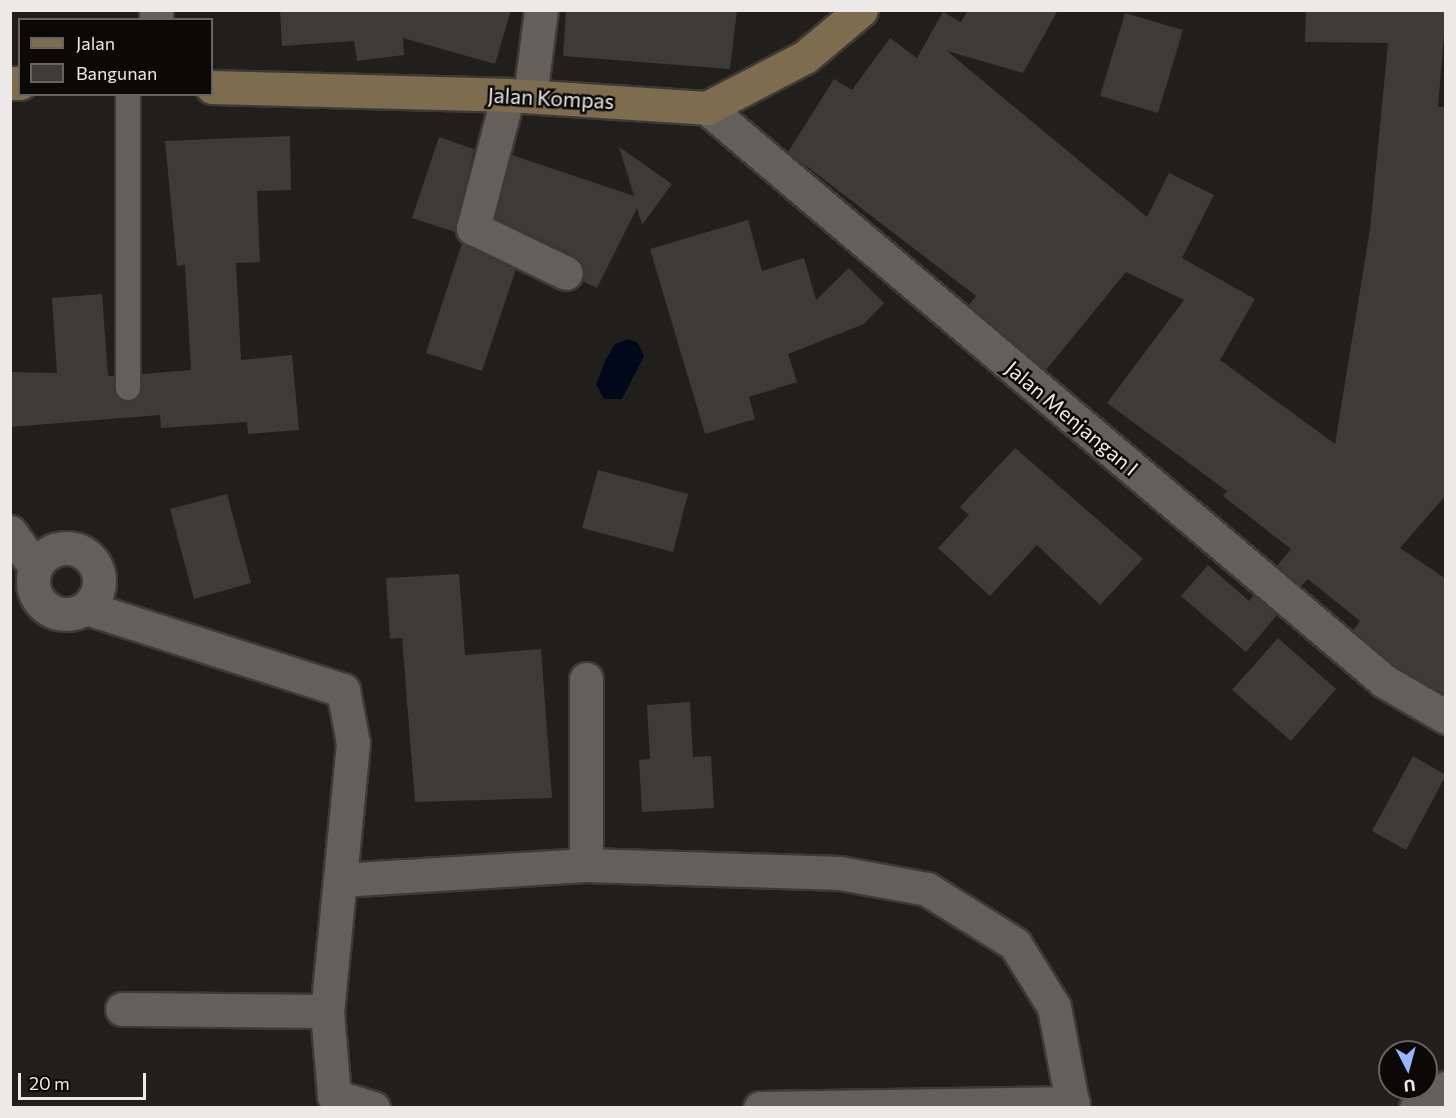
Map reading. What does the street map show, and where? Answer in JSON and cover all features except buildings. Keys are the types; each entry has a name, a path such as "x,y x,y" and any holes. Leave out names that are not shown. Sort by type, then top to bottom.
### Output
{"main road":[{"path":"707,108 805,57 861,10"},
{"name":"Jalan Kompas","path":"213,87 519,95 707,108"}],"street":[{"path":"541,10 519,95 473,228 566,273"},
{"name":"Jalan Menjangan I","path":"707,108 1384,681 1446,717"},
{"path":"10,532 36,568"},
{"path":"87,608 99,576 87,555 76,549 53,551 36,568 34,589 46,607 66,614 87,608 343,690 353,743 327,1011 334,1096 373,1107"},
{"path":"586,679 586,865"},
{"path":"340,880 586,865 840,873 927,890 1015,944 1054,1006 1073,1105 760,1107"},
{"path":"122,1009 327,1011"},
{"path":"1416,1107 1446,1088"}],"lane":[{"path":"128,96 128,388"}],"water":[{"path":"628,339 638,343 644,356 622,399 604,399 596,384 606,359 615,344"}]}
